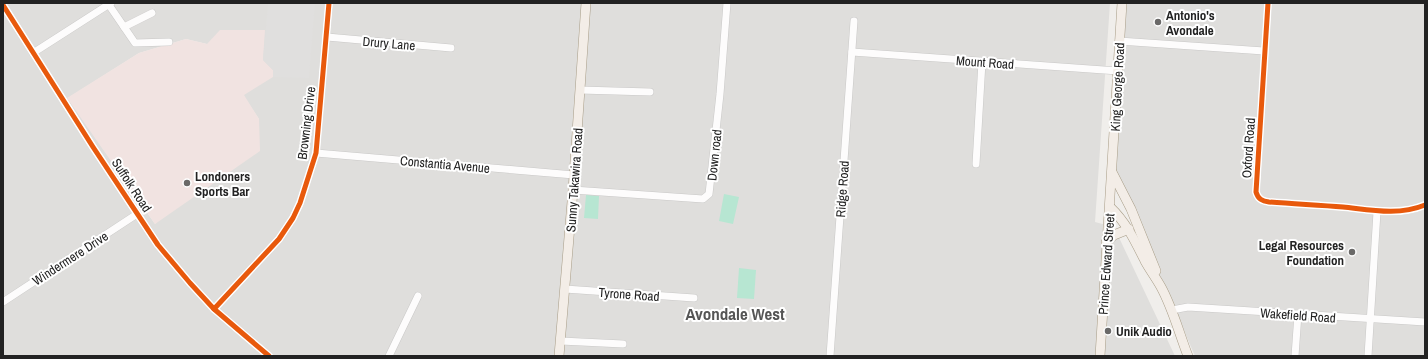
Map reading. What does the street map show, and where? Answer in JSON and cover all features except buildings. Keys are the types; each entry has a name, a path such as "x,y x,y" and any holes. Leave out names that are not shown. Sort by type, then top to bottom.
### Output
{"main road":[{"name":"Sunny Takawira Road","path":"559,356 573,190 586,3"},
{"name":"King George Road","path":"1112,172 1122,3"},
{"name":"Prince Edward Street","path":"1100,356 1106,242 1112,172"},
{"path":"1112,172 1131,209 1160,279 1161,287"},
{"path":"1110,207 1131,209"},
{"path":"1110,207 1129,229 1161,287 1172,310 1188,356"},
{"path":"1106,242 1114,235 1129,229"}],"street":[{"name":"Browning Drive","path":"214,309 279,239 287,228 300,203 316,154 329,3"},
{"name":"Down road","path":"573,190 703,199 709,194 719,105 727,3"},
{"name":"Oxford Road","path":"1268,3 1264,51 1257,196 1264,201 1269,202 1351,208 1377,212"},
{"path":"33,53 110,4 135,43 169,42"},
{"name":"Suffolk Road","path":"4,8 137,214 168,257 214,309 269,356"},
{"path":"124,27 152,13"},
{"name":"Ridge Road","path":"830,356 854,22"},
{"name":"Drury Lane","path":"327,38 451,48"},
{"path":"1120,41 1264,51"},
{"name":"Mount Road","path":"852,52 1118,71"},
{"path":"976,164 982,62"},
{"path":"580,90 650,92"},
{"name":"Constantia Avenue","path":"316,154 574,175"},
{"path":"1368,356 1377,212 1409,210 1425,205"},
{"name":"Windermere Drive","path":"3,302 137,214"},
{"name":"Tyrone Road","path":"565,289 694,298"},
{"path":"389,356 418,296"},
{"name":"Wakefield Road","path":"1172,310 1188,307 1370,320 1425,322"},
{"path":"1294,356 1298,314"},
{"path":"561,341 623,344"}],"shaded area":[{"path":"3,3 1110,3 1095,222 1114,227 1175,356 3,356","holes":["186,39 207,44 259,119 155,224 68,98 139,53"]},
{"path":"268,3 315,3 309,78 273,77 273,70 263,60"},
{"path":"1126,3 1425,3 1425,356 1195,356 1114,171"},
{"path":"220,30 265,30 263,60 273,70 273,77 244,95 259,119 260,151 155,224 67,98 139,53 186,39 207,44"}],"green space":[{"path":"724,194 739,197 733,224 719,221"},
{"path":"586,195 599,196 598,219 584,218"},
{"path":"739,268 756,270 754,299 737,298"}],"cycle path":[{"path":"214,309 279,239 293,218 300,203 316,153 329,3"},
{"path":"1268,3 1256,192 1259,198 1269,202 1343,207 1374,211 1405,210 1425,205"},
{"path":"3,5 93,147 158,245 214,309 269,356"}],"place":[{"name":"Antonio's Avondale","path":"1158,22"},
{"name":"Londoners Sports Bar","path":"187,183"},
{"name":"Legal Resources Foundation","path":"1352,252"},
{"name":"Unik Audio","path":"1108,331"}],"district":[{"name":"Avondale West","path":"735,314"}]}
